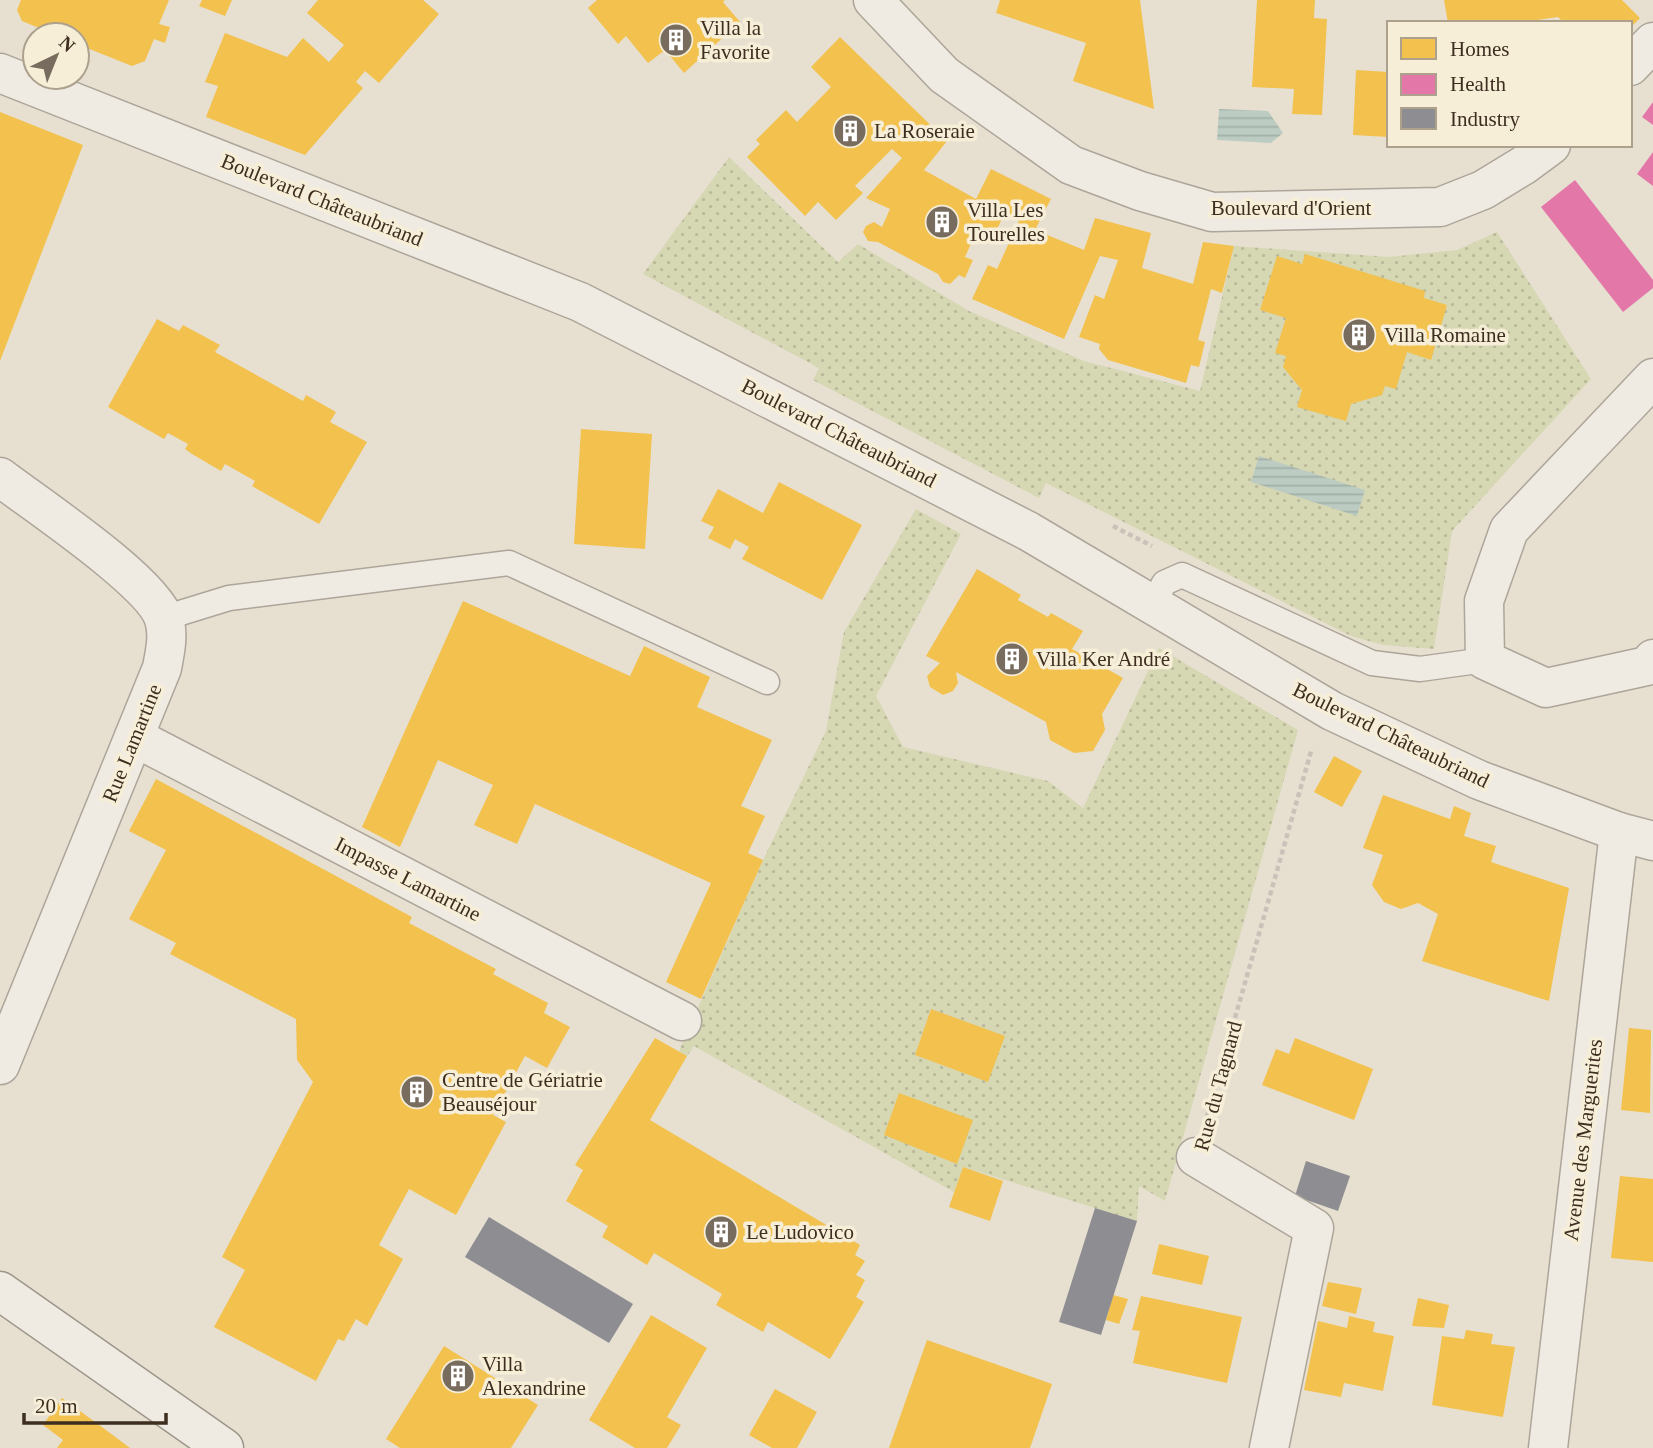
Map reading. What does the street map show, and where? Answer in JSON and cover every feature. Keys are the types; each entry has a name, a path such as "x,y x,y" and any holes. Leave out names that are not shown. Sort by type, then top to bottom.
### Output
{"street":[{"name":"Boulevard d'Orient","path":"873,0 944,75 1071,165 1140,191 1212,212 1440,207 1483,190 1547,147"},
{"path":"1632,64 1653,42"},
{"name":"Boulevard Châteaubriand","path":"0,73 580,302 1028,531 1332,712 1479,780 1636,836"},
{"path":"1653,378 1509,530 1484,601 1485,660 1546,688 1647,666 1653,659"},
{"path":"0,477 118,568 144,591 164,618"},
{"name":"Rue Lamartine","path":"0,1065 162,668 166,644 164,618"},
{"name":"Impasse Lamartine","path":"134,737 681,1021"},
{"name":"Avenue des Marguerites","path":"1548,1448 1636,836"},
{"name":"Rue du Tagnard","path":"1196,1157 1314,1228 1269,1448"},
{"path":"0,1291 224,1448"}],"lane":[{"path":"164,618 229,598 509,563 767,682"},
{"path":"1153,606 1164,583 1182,575 1372,663 1420,669 1485,660"}],"path":[{"name":"Rue du Tagnard","path":"1196,1157 1316,734 1332,712"}],"green space":[{"path":"729,157 838,262 858,244 969,311 1084,361 1200,391 1234,246 1389,257 1457,250 1497,232 1591,379 1452,531 1434,649 1383,645 1351,636 1046,483 1039,498 813,380 819,368 643,274"},
{"path":"916,509 961,534 876,696 903,747 1048,781 1083,808 1159,648 1298,730 1165,1201 1139,1186 1137,1221 963,1167 954,1192 694,1046 687,1056 679,1051 763,860 826,731 844,632"}],"shaded area":[{"path":"1219,109 1268,111 1283,133 1271,143 1217,140"},
{"path":"1259,456 1365,490 1357,516 1251,482"}],"building: Homes":[{"path":"21,0 169,0 159,24 170,27 165,43 154,39 145,61 132,66 91,50 91,21 22,21 17,10"},
{"path":"202,0 232,0 225,16 199,6"},
{"path":"318,0 423,0 439,14 379,83 365,71 356,82 363,88 305,155 206,117 218,86 205,82 225,33 287,57 303,38 329,62 344,45 307,13"},
{"name":"Villa la Favorite","path":"597,0 725,0 723,2 740,22 684,73 665,50 648,63 626,36 618,44 588,8"},
{"path":"1000,0 1140,0 1154,109 1073,81 1086,43 996,13"},
{"path":"1257,0 1315,0 1314,18 1327,19 1322,115 1292,114 1294,89 1252,87"},
{"path":"1444,0 1622,0 1640,18 1632,26 1632,21 1562,21 1558,17 1531,21 1448,21"},
{"path":"840,37 947,141 924,170 976,199 991,169 1051,199 1035,230 1084,250 1095,218 1151,233 1142,268 1193,284 1203,242 1234,246 1222,293 1211,289 1198,340 1205,342 1199,367 1191,365 1186,383 1108,360 1099,349 1100,344 1079,337 1095,295 1104,299 1118,260 1100,256 1064,339 972,299 988,265 997,269 1019,221 1004,215 990,243 975,235 965,257 973,260 965,278 959,275 950,284 943,282 938,274 878,242 868,241 863,232 866,226 874,222 882,227 890,209 866,198 902,158 892,149 855,186 863,193 836,220 818,202 805,216 747,157 760,144 756,140 786,110 797,122 831,87 811,67"},
{"path":"1356,70 1387,72 1387,137 1353,135"},
{"path":"0,112 83,145 0,361"},
{"name":"Villa Romaine","path":"1305,254 1425,291 1424,298 1447,305 1431,360 1407,352 1396,389 1385,386 1382,395 1351,404 1346,421 1297,407 1302,390 1283,367 1286,356 1275,353 1286,318 1260,310 1277,256 1302,264"},
{"path":"157,319 179,331 183,325 220,345 215,352 303,401 306,395 336,412 330,422 367,442 319,524 252,486 255,481 225,464 221,471 185,449 188,444 168,433 164,439 108,407"},
{"path":"581,429 652,434 645,549 574,544"},
{"path":"779,482 862,525 822,600 742,559 749,547 735,539 730,549 708,538 714,527 701,521 718,489 763,513"},
{"name":"Villa Ker André","path":"977,569 1021,595 1018,600 1048,617 1051,613 1083,631 1072,649 1123,678 1102,714 1105,730 1093,751 1074,753 1050,740 1046,722 956,672 958,683 953,691 943,695 930,687 927,676 940,663 926,656"},
{"path":"463,601 630,676 644,646 710,677 697,707 772,740 741,806 765,816 748,853 763,860 701,999 666,982 711,883 535,804 517,844 474,825 493,785 438,760 400,847 362,827"},
{"path":"1334,756 1362,771 1342,807 1314,792"},
{"name":"Centre de Gériatrie Beauséjour","path":"156,779 412,917 409,923 496,969 493,974 548,1003 544,1013 570,1027 547,1068 525,1056 493,1115 506,1122 456,1215 409,1189 379,1245 403,1259 367,1326 356,1319 344,1341 338,1339 316,1381 214,1327 245,1270 222,1257 313,1082 297,1060 296,1019 170,954 176,943 129,919 166,850 129,831"},
{"path":"1383,795 1450,819 1454,806 1471,813 1464,836 1496,846 1491,862 1569,888 1549,1001 1422,961 1438,914 1418,903 1401,909 1384,902 1372,885 1383,855 1363,848"},
{"path":"931,1009 1005,1036 988,1082 915,1055"},
{"path":"1629,1028 1651,1030 1650,1113 1621,1110"},
{"name":"Le Ludovico","path":"655,1038 687,1056 650,1120 860,1245 855,1255 865,1261 856,1275 865,1280 856,1297 864,1302 830,1359 768,1322 763,1332 716,1305 722,1294 654,1253 647,1265 602,1237 608,1226 566,1201 583,1170 575,1165"},
{"path":"1295,1038 1373,1069 1354,1120 1262,1085 1276,1049 1289,1054"},
{"path":"899,1093 973,1120 957,1164 884,1135"},
{"path":"963,1167 1003,1181 990,1221 949,1207"},
{"path":"1620,1176 1653,1179 1653,1262 1611,1258"},
{"path":"1159,1244 1209,1256 1202,1285 1152,1274"},
{"path":"1328,1282 1362,1288 1356,1314 1322,1306"},
{"path":"1113,1295 1128,1299 1119,1324 1106,1320"},
{"path":"1141,1296 1242,1317 1227,1383 1133,1363 1140,1331 1132,1330"},
{"path":"1418,1298 1449,1305 1444,1328 1412,1326"},
{"path":"651,1315 707,1348 667,1417 681,1425 667,1448 635,1448 589,1420"},
{"path":"1349,1316 1375,1322 1373,1332 1394,1336 1383,1391 1344,1383 1341,1397 1304,1390 1318,1321 1347,1328"},
{"path":"1466,1330 1493,1334 1491,1344 1515,1347 1503,1417 1432,1405 1442,1336 1464,1339"},
{"path":"927,1340 1052,1384 1030,1448 889,1448"},
{"name":"Villa Alexandrine","path":"444,1346 538,1405 511,1448 400,1448 386,1439"},
{"path":"775,1389 817,1412 797,1448 772,1448 749,1435"},
{"path":"62,1398 130,1448 57,1448 63,1440 43,1425"}],"building: Health":[{"path":"1653,102 1653,125 1642,117"},
{"path":"1653,152 1653,186 1637,174"},
{"path":"1575,180 1653,280 1653,288 1623,312 1541,207"}],"building: Industry":[{"path":"1306,1161 1350,1176 1338,1211 1295,1196"},
{"path":"1095,1208 1137,1221 1101,1335 1059,1322"},
{"path":"489,1217 633,1304 609,1343 465,1257"}],"place":[{"name":"Villa la Favorite","path":"676,40"},
{"name":"La Roseraie","path":"850,131"},
{"name":"Villa Les Tourelles","path":"942,222"},
{"name":"Villa Romaine","path":"1359,335"},
{"name":"Villa Ker André","path":"1012,659"},
{"name":"Centre de Gériatrie Beauséjour","path":"417,1092"},
{"name":"Le Ludovico","path":"721,1232"},
{"name":"Villa Alexandrine","path":"458,1376"}]}
